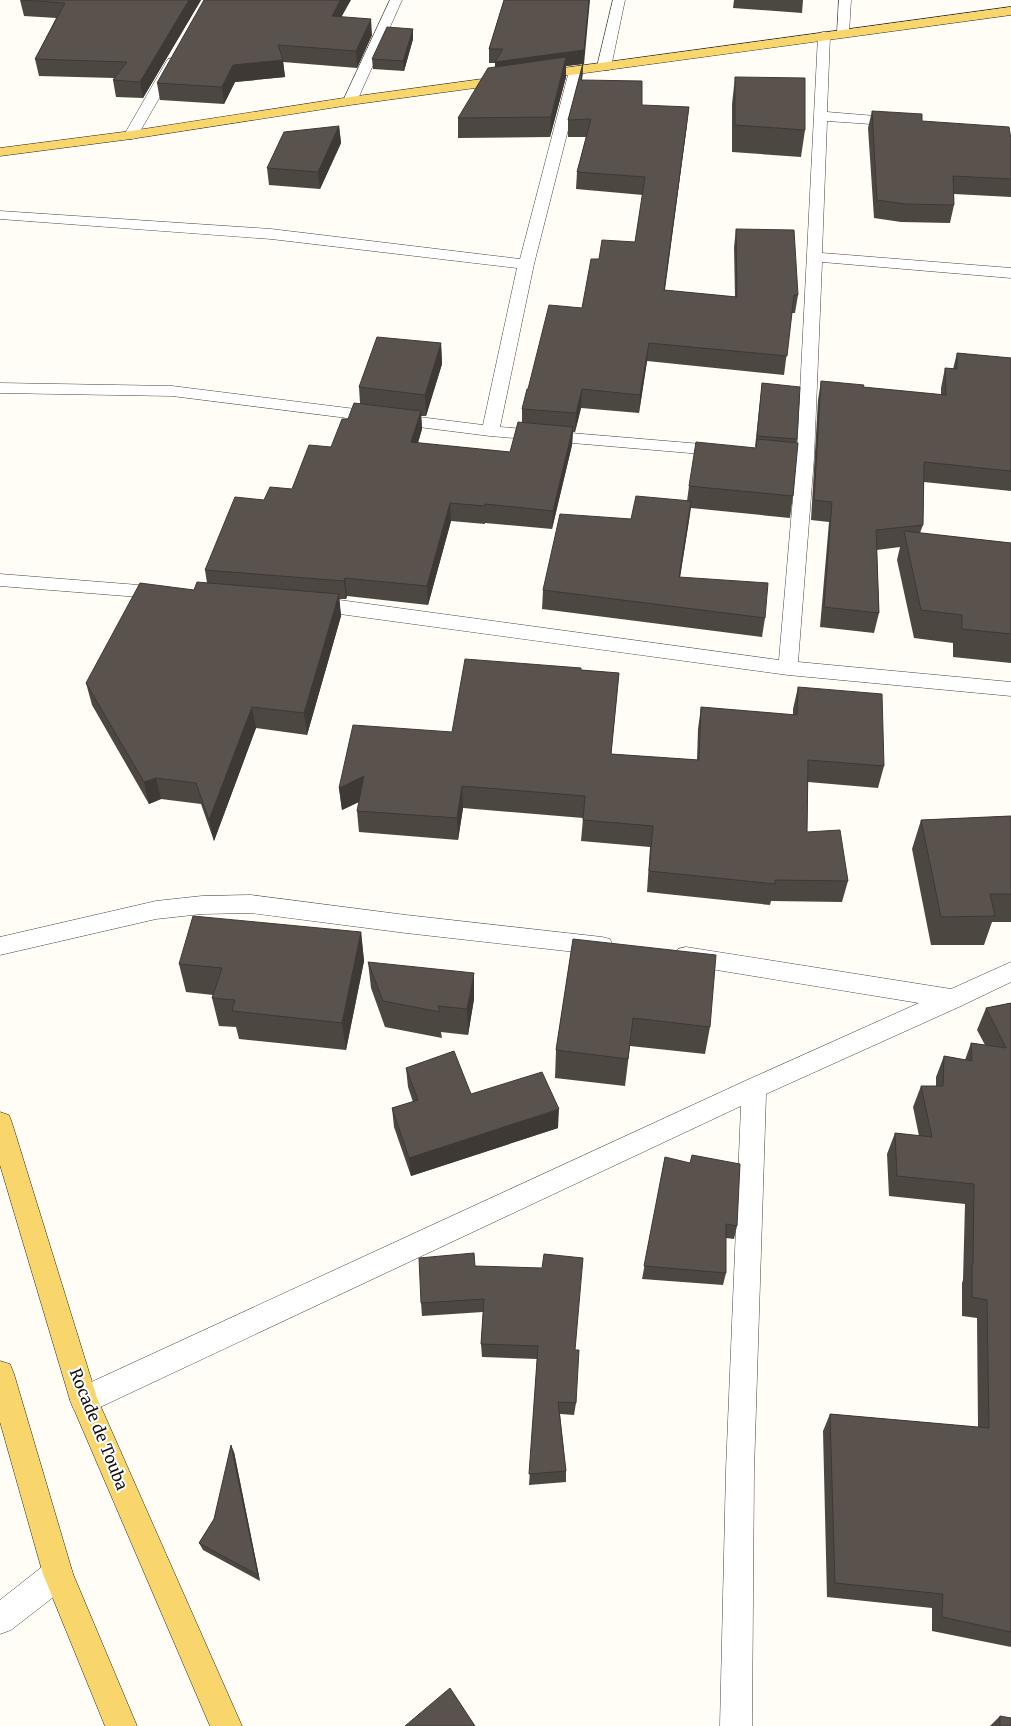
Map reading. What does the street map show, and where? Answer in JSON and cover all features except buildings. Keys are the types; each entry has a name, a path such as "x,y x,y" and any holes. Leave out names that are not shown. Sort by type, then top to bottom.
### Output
{"main road":[{"path":"0,152 131,135 350,101 1011,11"},
{"name":"Rocade de Touba","path":"0,1122 84,1400 226,1726"},
{"path":"0,1374 58,1574 121,1726"}],"street":[{"path":"350,101 396,0"},
{"path":"604,67 619,0"},
{"path":"843,33 845,0"},
{"path":"788,668 806,458 824,36"},
{"path":"131,135 177,54"},
{"path":"490,431 526,264 576,71"},
{"path":"821,116 916,123"},
{"path":"0,215 271,234 526,264"},
{"path":"815,257 1011,273"},
{"path":"0,388 172,390 490,431 806,458"},
{"path":"0,580 182,594"},
{"path":"292,603 332,606 788,668 1011,689"},
{"path":"0,946 156,910 202,904 251,904 406,924 621,948"},
{"path":"668,953 953,999"},
{"path":"84,1400 754,1088 953,999 1011,971"},
{"path":"736,1726 740,1470 754,1088"},
{"path":"0,1619 58,1574"}]}
